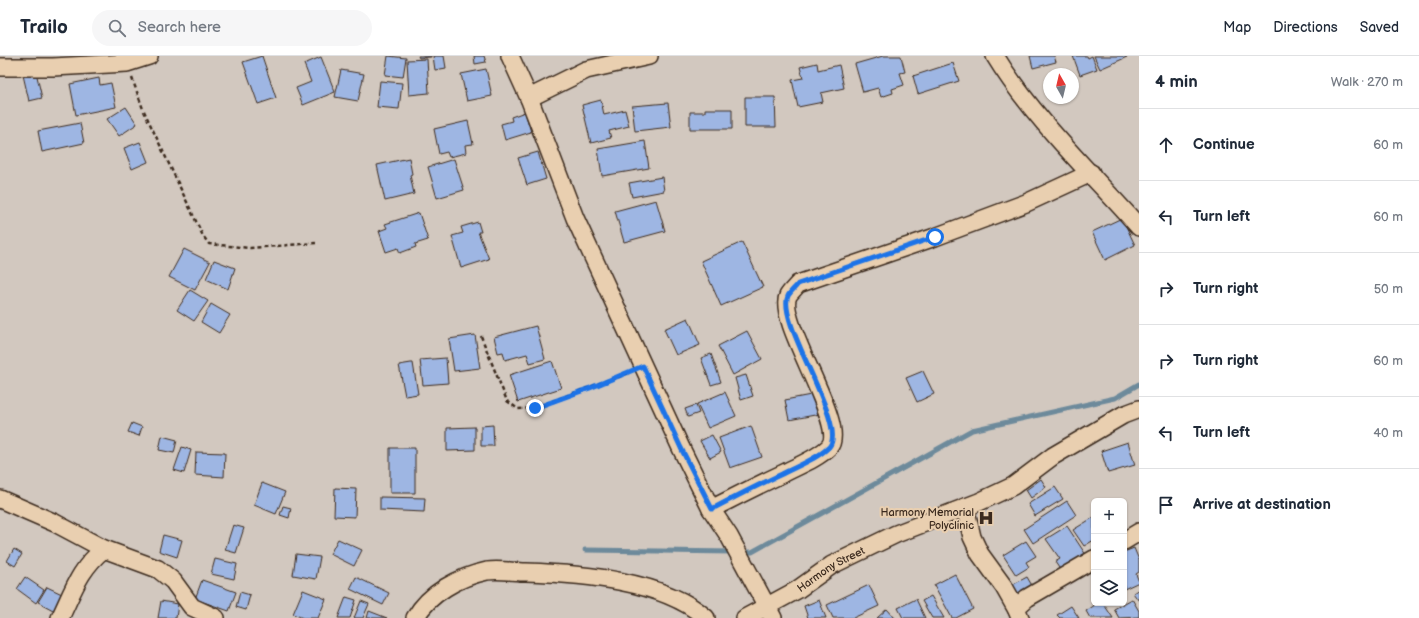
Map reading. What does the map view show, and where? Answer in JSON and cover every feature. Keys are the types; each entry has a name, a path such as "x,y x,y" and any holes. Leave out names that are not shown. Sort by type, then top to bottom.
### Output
{"street":[{"path":"0,67 53,67 127,63 149,56"},
{"path":"510,56 529,98 575,218 681,448 712,509 729,536 770,612"},
{"path":"529,98 586,70 649,56"},
{"path":"995,56 1012,83 1139,227"},
{"path":"712,509 809,460 828,448 833,440 833,431 819,391 787,312 788,297 798,284 935,237 1019,206 1091,174"},
{"name":"Harmony Street","path":"745,618 770,612 797,590 832,565 896,534 965,507 1013,486 1053,456 1123,415 1139,409"},
{"path":"0,500 55,524 104,549 158,569 173,581 192,607 216,618"},
{"path":"965,507 972,537 980,554 1001,581 1019,614"},
{"path":"1127,539 1139,532"},
{"path":"60,618 83,570 91,559 104,549"},
{"path":"1019,614 1019,605 1027,598 1091,561"},
{"path":"415,618 422,606 450,584 488,571 576,575 652,588 674,596 706,618"}],"path":[{"path":"127,63 143,109 203,236 209,244 250,248 316,243"},
{"path":"481,336 507,401 518,409 535,408 643,366"}],"building":[{"path":"262,56 276,98 258,104 243,62"},
{"path":"388,56 406,58 403,77 385,75"},
{"path":"418,56 431,56 431,57 419,58"},
{"path":"433,56 444,56 446,68 435,70"},
{"path":"474,56 484,56 486,62 475,64"},
{"path":"883,56 901,56 905,72 900,73 904,85 892,89 893,93 881,97 878,88 863,92 855,64"},
{"path":"1030,56 1054,56 1056,62 1033,68"},
{"path":"1073,56 1087,56 1088,58 1092,56 1097,69 1080,75 1079,68 1077,68"},
{"path":"1094,56 1126,56 1127,57 1100,69"},
{"path":"321,57 335,92 303,105 296,88 311,82 304,64"},
{"path":"427,59 429,93 409,95 407,60"},
{"path":"817,63 818,70 839,65 844,88 821,93 823,102 798,107 792,80 803,78 800,67"},
{"path":"953,63 959,81 918,94 913,76"},
{"path":"486,69 492,96 467,101 461,74"},
{"path":"341,70 364,74 358,101 335,97"},
{"path":"36,72 42,98 29,101 23,75"},
{"path":"99,78 100,85 111,83 116,107 76,115 70,84"},
{"path":"380,81 402,83 399,109 377,107"},
{"path":"745,97 775,97 776,127 745,127"},
{"path":"601,100 604,115 625,110 629,126 609,131 611,138 591,143 582,105"},
{"path":"668,103 671,127 635,131 632,106"},
{"path":"126,107 137,124 119,136 107,119"},
{"path":"705,109 732,109 732,129 690,129 690,112 705,112"},
{"path":"525,112 531,132 505,140 501,124 512,121 511,117"},
{"path":"468,121 473,144 465,145 466,153 449,157 447,152 439,154 434,129"},
{"path":"80,123 84,143 42,152 38,131"},
{"path":"645,141 649,168 602,176 598,149"},
{"path":"140,142 148,162 132,169 124,148"},
{"path":"538,152 546,179 527,185 518,158"},
{"path":"409,158 412,174 410,175 414,194 385,201 377,165"},
{"path":"454,159 464,190 437,198 428,167"},
{"path":"662,177 664,191 632,197 629,183"},
{"path":"656,200 665,231 624,242 615,211"},
{"path":"419,213 428,240 415,244 416,247 400,253 398,248 386,252 379,231 387,228 385,224"},
{"path":"1122,218 1135,245 1105,260 1092,232"},
{"path":"478,222 481,232 478,232 489,259 461,268 452,236 463,233 461,227"},
{"path":"742,242 763,287 721,306 701,261"},
{"path":"184,249 210,262 195,290 169,277"},
{"path":"214,260 235,268 228,289 206,279"},
{"path":"190,290 208,301 194,321 177,310"},
{"path":"211,304 230,315 219,333 201,322"},
{"path":"688,318 700,345 676,355 664,329"},
{"path":"536,326 545,359 530,363 527,354 505,360 503,352 498,353 494,337"},
{"path":"747,331 762,359 733,375 718,346"},
{"path":"475,335 480,368 454,371 449,339"},
{"path":"711,354 721,382 711,385 701,358"},
{"path":"446,358 448,383 423,385 420,360"},
{"path":"552,361 561,388 518,402 509,375"},
{"path":"413,363 418,394 405,396 399,365"},
{"path":"923,371 934,394 917,402 906,378"},
{"path":"746,375 753,396 741,400 735,378"},
{"path":"725,392 736,416 708,428 697,404"},
{"path":"816,394 820,414 789,420 785,400"},
{"path":"696,405 699,413 688,417 685,409"},
{"path":"132,423 142,427 139,436 128,432"},
{"path":"493,425 494,446 481,446 481,426"},
{"path":"751,426 762,457 730,468 719,438"},
{"path":"475,427 475,450 447,451 447,428"},
{"path":"712,435 721,452 710,458 700,441"},
{"path":"162,436 177,440 174,453 159,450"},
{"path":"1128,442 1135,465 1108,473 1101,451"},
{"path":"182,447 191,450 184,473 174,470"},
{"path":"390,448 415,448 415,493 390,493"},
{"path":"196,452 225,453 224,477 195,475"},
{"path":"1041,479 1046,487 1031,498 1026,490"},
{"path":"262,483 285,492 276,514 254,505"},
{"path":"1055,487 1063,499 1035,516 1028,504"},
{"path":"335,488 356,489 355,517 334,516"},
{"path":"380,497 425,498 424,512 380,510"},
{"path":"1067,501 1076,515 1033,543 1024,529"},
{"path":"283,506 291,508 289,518 280,515"},
{"path":"1091,519 1091,542 1084,546 1073,530"},
{"path":"233,525 244,528 236,553 225,550"},
{"path":"1067,526 1086,555 1061,571 1055,562 1060,559 1046,539"},
{"path":"163,535 182,540 177,557 159,551"},
{"path":"338,539 362,550 354,566 330,554"},
{"path":"1026,541 1036,556 1026,562 1029,567 1016,575 1003,555"},
{"path":"1134,548 1139,560 1139,572 1136,574 1139,582 1127,588 1127,570 1127,551"},
{"path":"14,549 22,554 15,566 7,561"},
{"path":"296,554 320,557 316,579 293,575"},
{"path":"215,559 237,564 234,579 211,574"},
{"path":"955,574 973,609 956,618 952,618 934,585"},
{"path":"25,577 44,590 36,603 17,589"},
{"path":"356,577 389,593 383,605 350,589"},
{"path":"1027,577 1034,589 1018,598 1012,585"},
{"path":"202,580 236,592 229,611 195,599"},
{"path":"869,585 879,606 853,618 833,618 827,605"},
{"path":"47,587 64,595 55,611 38,602"},
{"path":"1139,589 1139,601 1133,593"},
{"path":"303,590 326,599 318,618 303,618 293,614"},
{"path":"240,592 250,595 246,610 236,607"},
{"path":"931,596 944,618 932,618 922,601"},
{"path":"346,597 356,600 350,618 338,618"},
{"path":"916,599 925,618 903,618 898,608"},
{"path":"1132,599 1139,611 1139,617 1119,618 1114,609 1119,606 1127,606 1127,602"},
{"path":"819,600 826,618 808,618 804,606"},
{"path":"161,601 178,604 176,618 158,618"},
{"path":"361,601 369,604 363,618 354,618"},
{"path":"1071,606 1079,618 1060,618 1057,615"},
{"path":"1094,606 1105,606 1113,618 1090,618 1086,611"},
{"path":"887,609 895,618 877,618"},
{"path":"369,611 387,618 367,618"}],"waterway":[{"path":"742,552 752,552 972,430 1115,398 1139,384"},
{"path":"585,550 734,552"}],"place":[{"name":"Harmony Memorial Polyclinic","path":"986,518"}],"route":[{"path":"535,408 590,388 643,366 681,448 712,509 809,460 828,448 833,440 833,431 819,391 787,312 788,297 798,284 935,237"}]}
